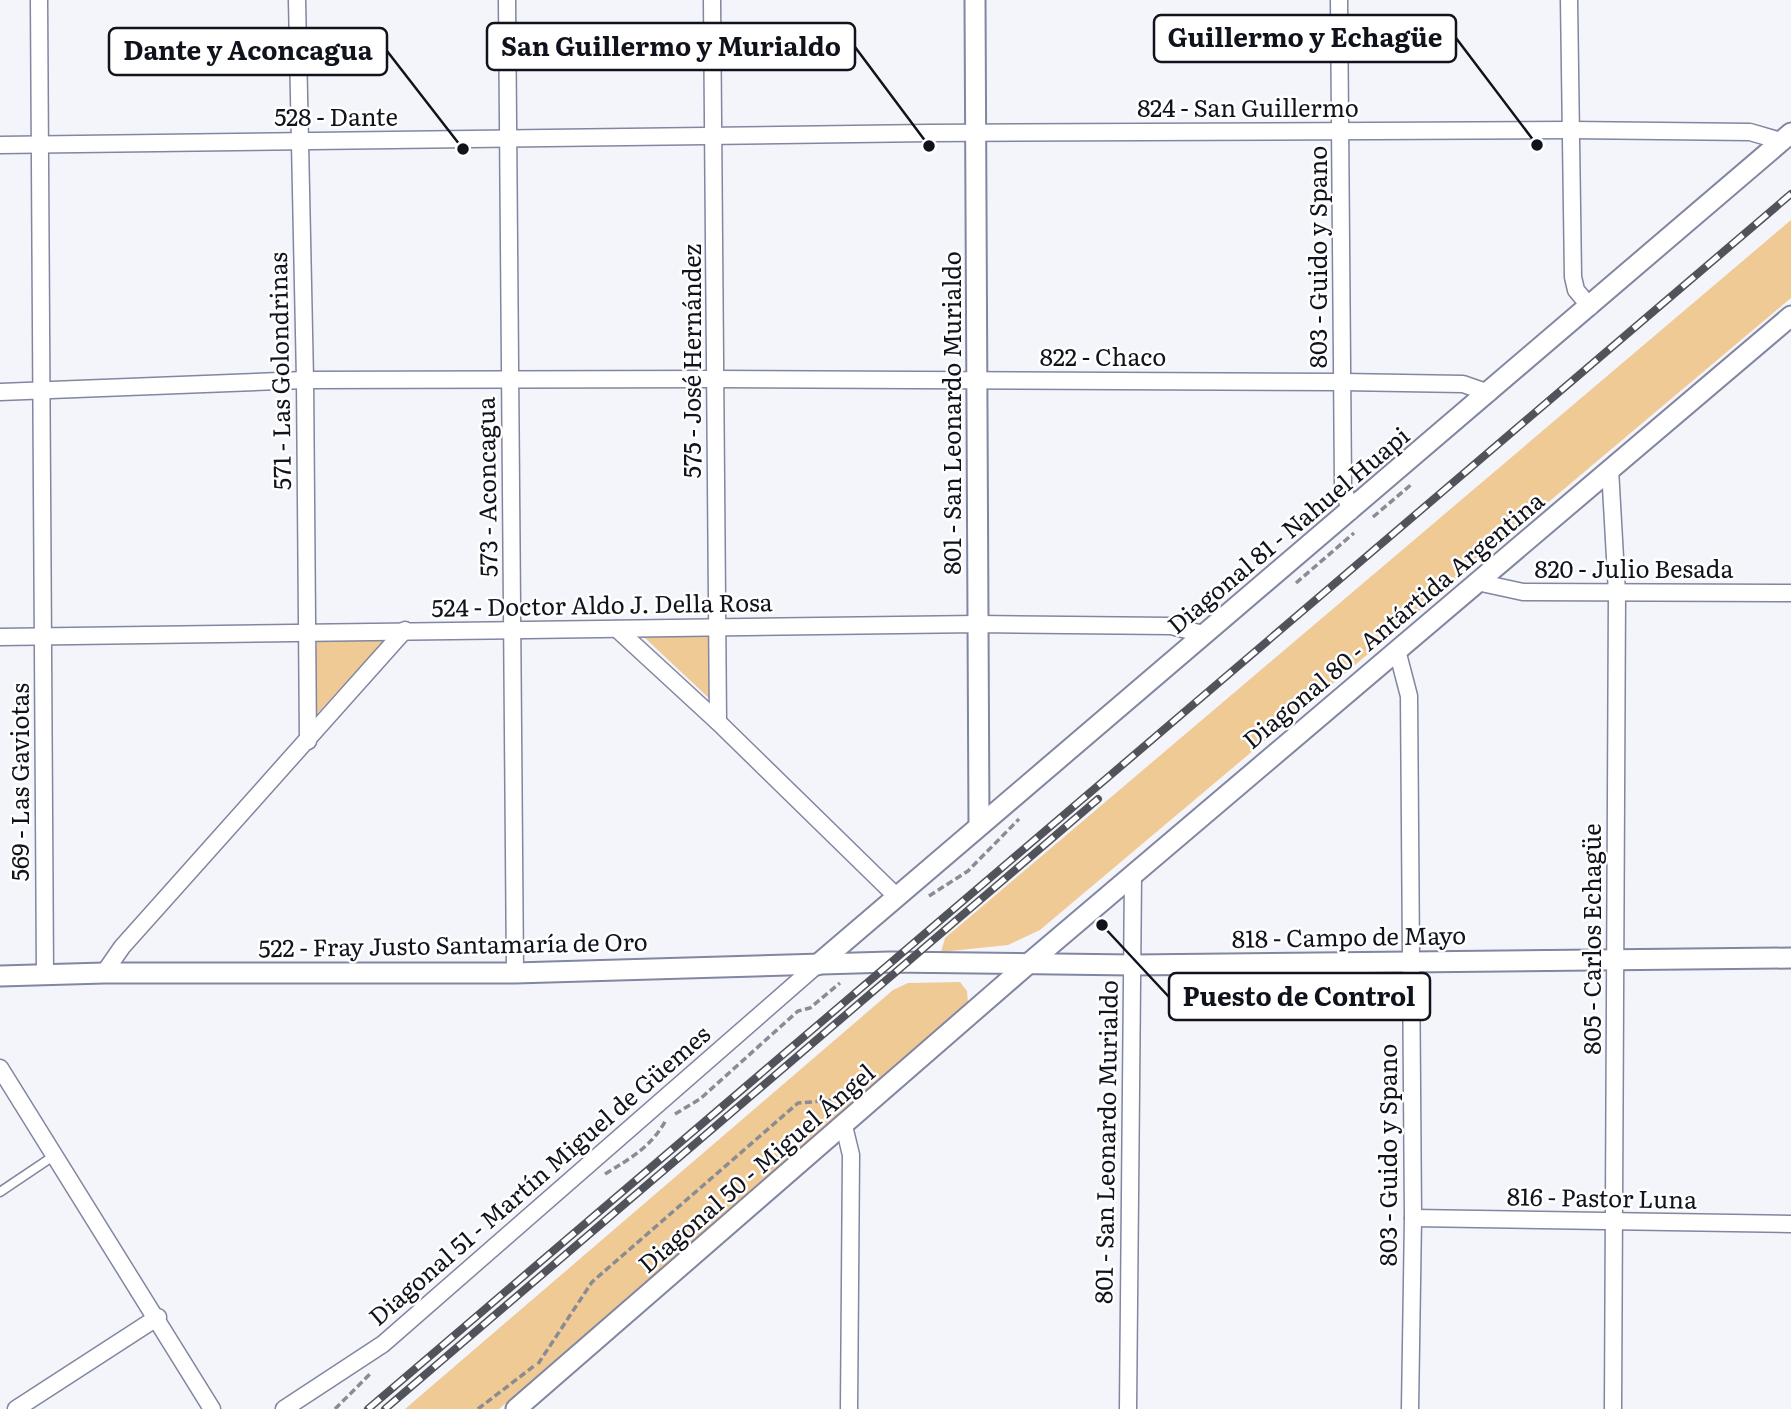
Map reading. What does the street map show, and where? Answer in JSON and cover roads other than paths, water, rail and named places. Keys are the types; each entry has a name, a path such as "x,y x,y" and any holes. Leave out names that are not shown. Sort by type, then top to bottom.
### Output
{"street":[{"name":"569 - Las Gaviotas","path":"39,0 45,975"},
{"name":"571 - Las Golondrinas","path":"297,0 305,380 308,741"},
{"name":"573 - Aconcagua","path":"507,0 515,973"},
{"name":"575 - José Hernández","path":"712,0 718,722"},
{"name":"801 - San Leonardo Murialdo","path":"975,0 979,826"},
{"name":"803 - Guido y Spano","path":"1339,0 1343,485 1350,512"},
{"path":"1569,0 1573,277 1576,290 1590,307"},
{"name":"824 - San Guillermo","path":"714,138 1570,130 1750,132 1786,137"},
{"name":"Diagonal 81 - Nahuel Huapi","path":"817,965 895,895 1350,512 1786,137"},
{"name":"528 - Dante","path":"0,145 714,138"},
{"name":"Diagonal 80 - Antártida Argentina","path":"1028,964 1791,316"},
{"name":"822 - Chaco","path":"0,392 305,380 509,382 715,379 1463,384 1489,393"},
{"name":"805 - Carlos Echagüe","path":"1610,469 1617,593 1613,1409"},
{"name":"820 - Julio Besada","path":"1477,582 1523,592 1791,593"},
{"name":"524 - Doctor Aldo J. Della Rosa","path":"0,636 978,624 1171,626 1203,634"},
{"path":"617,629 718,722 895,895"},
{"path":"104,973 122,947 405,630"},
{"name":"803 - Guido y Spano","path":"1397,650 1409,696 1413,1218 1410,1409"},
{"name":"801 - San Leonardo Murialdo","path":"1128,1409 1133,875"},
{"name":"818 - Campo de Mayo","path":"906,963 1133,965 1791,958"},
{"name":"522 - Fray Justo Santamaría de Oro","path":"0,976 104,973 515,973 906,963"},
{"name":"Diagonal 50 - Miguel Ángel","path":"516,1409 1028,964"},
{"name":"Diagonal 51 - Martín Miguel de Güemes","path":"284,1409 383,1344 817,965"},
{"path":"0,1068 158,1317 212,1409"},
{"path":"844,1126 851,1156 849,1409"},
{"name":"816 - Pastor Luna","path":"1413,1218 1616,1224 1791,1224"},
{"path":"16,1409 158,1317"}],"lane":[{"path":"0,1192 55,1155"}],"railway":[{"path":"368,1409 1791,194"},
{"path":"385,1409 1098,799"}],"place":[{"name":"Guillermo y Echagüe","path":"1537,145"},
{"name":"San Guillermo y Murialdo","path":"929,146"},
{"name":"Dante y Aconcagua","path":"463,149"},
{"name":"Puesto de Control","path":"1102,925"}]}
